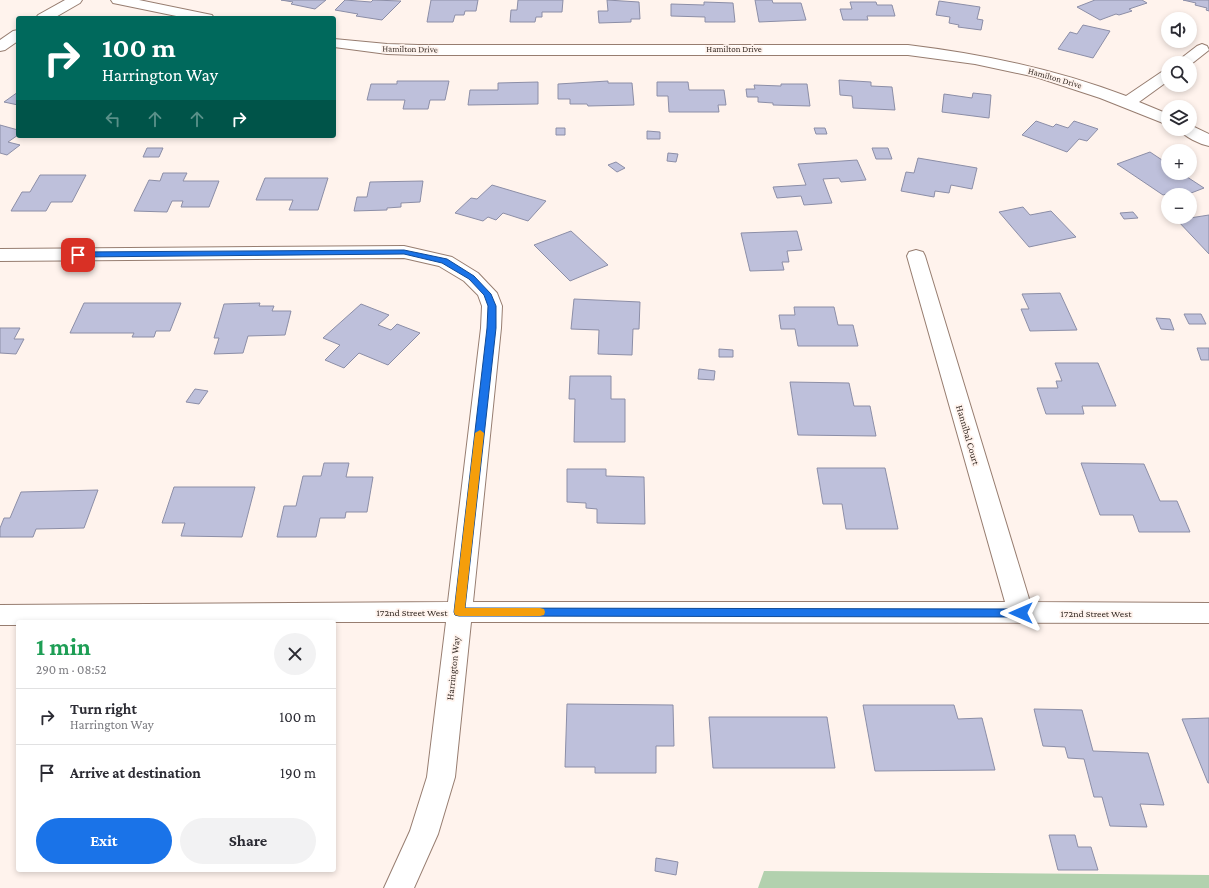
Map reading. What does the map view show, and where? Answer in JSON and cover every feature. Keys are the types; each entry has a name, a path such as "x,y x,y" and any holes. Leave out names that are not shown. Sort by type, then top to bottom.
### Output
{"street":[{"path":"47,16 75,0"},
{"path":"118,0 197,16"},
{"path":"0,47 16,35"},
{"name":"Hamilton Drive","path":"336,43 388,50 907,50 959,57 1019,68 1082,86 1128,102 1161,117"},
{"path":"1192,56 1202,49"},
{"path":"1128,102 1161,79"},
{"path":"1197,134 1209,141"},
{"name":"Harrington Way","path":"0,255 404,252 445,261 471,277 487,294 492,306 492,321 441,777 424,834 399,888"},
{"name":"Hannibal Court","path":"916,256 1021,613"},
{"name":"172nd Street West","path":"0,615 459,612 1209,613"}],"green space":[{"path":"764,871 1209,875 1209,888 758,888"}],"building":[{"path":"281,0 326,0 315,9 291,4 293,2"},
{"path":"345,0 371,2 373,0 401,1 382,20 356,16 358,14 335,10"},
{"path":"431,0 478,0 476,11 465,11 464,15 455,15 453,22 427,22"},
{"path":"518,0 563,0 562,12 542,12 542,17 536,17 535,22 510,22 511,10 517,10"},
{"path":"607,0 639,2 640,19 631,19 631,22 599,23 598,11 608,11"},
{"path":"755,0 772,0 773,3 801,3 806,20 759,22"},
{"path":"1095,0 1142,0 1147,3 1129,9 1132,11 1119,15 1116,14 1100,20 1077,7"},
{"path":"1183,0 1209,0 1209,11 1206,10 1207,8 1195,5 1196,3"},
{"path":"939,1 980,7 977,19 983,20 981,30 958,27 959,25 949,23 950,17 936,15"},
{"path":"704,2 733,3 735,22 705,22 705,17 671,16 671,4 704,5"},
{"path":"850,2 876,2 877,5 892,5 895,16 867,16 868,20 843,20 840,9 852,9"},
{"path":"1083,25 1110,31 1093,58 1058,49 1070,32 1077,34"},
{"path":"839,80 871,82 871,86 892,87 895,110 853,108 852,96 840,95"},
{"path":"397,81 449,81 445,100 430,100 428,109 403,109 405,100 367,100 371,84 397,84"},
{"path":"608,81 608,83 632,83 634,105 588,106 587,104 570,104 570,99 558,99 558,84"},
{"path":"538,82 538,104 468,105 470,90 498,90 498,83"},
{"path":"657,82 688,82 689,90 724,90 726,105 718,105 719,112 669,112 668,96 657,96"},
{"path":"781,84 807,84 810,106 773,105 773,103 758,102 758,97 747,97 746,89 755,89 754,85 781,86"},
{"path":"16,93 16,105 4,102"},
{"path":"973,93 991,95 989,118 942,112 944,94 972,98"},
{"path":"1036,121 1053,127 1056,124 1068,128 1074,121 1098,129 1087,141 1079,139 1067,152 1022,135"},
{"path":"0,125 16,129 16,136 8,142 20,145 7,155 0,153"},
{"path":"556,128 565,128 565,135 556,135"},
{"path":"814,128 825,128 827,134 816,134"},
{"path":"647,131 660,132 660,139 647,139"},
{"path":"147,148 163,148 159,157 143,157"},
{"path":"872,148 888,148 892,159 876,159"},
{"path":"1150,152 1161,159 1161,180 1192,180 1204,188 1197,191 1197,188 1161,188 1161,194 1117,164"},
{"path":"668,153 678,154 676,162 667,161"},
{"path":"918,158 977,168 972,189 951,185 949,193 935,191 934,197 901,191 906,172 914,173"},
{"path":"857,160 866,180 841,182 839,178 823,179 832,203 804,205 801,196 777,198 773,187 806,185 798,164"},
{"path":"616,162 625,168 617,172 608,165"},
{"path":"163,173 187,173 183,181 219,181 209,207 181,207 183,201 172,201 167,212 134,211 149,180 160,181"},
{"path":"40,175 86,175 72,202 51,202 46,211 11,211 22,192 30,192"},
{"path":"265,178 328,178 318,210 289,210 293,200 256,200"},
{"path":"423,181 420,202 401,203 401,207 387,208 387,210 354,211 357,197 367,197 370,182"},
{"path":"492,185 546,201 528,221 503,213 496,220 488,217 483,221 455,213 471,198 477,199"},
{"path":"1023,207 1030,215 1051,211 1076,237 1029,247 999,212"},
{"path":"1133,212 1138,218 1124,219 1120,213"},
{"path":"1209,215 1209,254 1181,224 1197,224 1197,217"},
{"path":"571,231 608,265 570,281 534,245"},
{"path":"797,231 802,250 787,251 789,262 782,262 784,270 750,271 741,233"},
{"path":"1060,293 1077,330 1030,331 1021,309 1029,309 1022,294"},
{"path":"574,299 640,302 639,329 633,329 632,355 598,354 599,330 571,329"},
{"path":"84,303 181,303 170,331 156,331 154,337 132,337 134,333 70,333"},
{"path":"260,303 259,306 274,306 272,311 291,311 285,335 248,336 243,353 214,354 219,338 214,338 224,304"},
{"path":"361,304 389,315 378,325 391,330 397,324 420,333 388,365 359,353 344,368 325,360 340,345 323,338"},
{"path":"794,307 834,307 838,325 853,325 858,346 798,346 795,329 781,329 779,315 795,315"},
{"path":"1184,314 1201,314 1206,324 1189,324"},
{"path":"1156,318 1170,319 1174,330 1161,329"},
{"path":"0,328 20,328 14,339 24,339 16,354 0,353"},
{"path":"1197,348 1209,348 1209,360 1201,360"},
{"path":"719,349 733,350 733,357 719,357"},
{"path":"1055,363 1098,363 1116,406 1082,406 1084,414 1046,414 1037,388 1058,388 1056,381 1062,381"},
{"path":"699,369 715,371 714,380 698,379"},
{"path":"570,376 611,376 611,399 625,399 625,442 574,442 575,399 569,399"},
{"path":"790,382 849,383 854,406 870,406 876,436 798,435"},
{"path":"195,389 208,391 199,404 186,402"},
{"path":"324,463 349,463 346,477 373,477 367,512 346,512 345,518 320,518 316,537 277,537 284,506 296,506 303,476 321,476"},
{"path":"1081,463 1144,464 1160,501 1177,501 1190,532 1139,532 1133,515 1100,515"},
{"path":"817,468 885,468 898,529 846,529 842,504 823,504"},
{"path":"567,469 606,469 606,476 644,477 645,524 597,523 597,509 586,508 586,503 567,502"},
{"path":"174,487 255,487 242,537 181,536 185,523 162,523"},
{"path":"98,490 84,528 36,529 33,537 0,537 0,528 4,518 10,518 21,492"},
{"path":"567,704 673,705 674,746 656,746 656,773 595,773 595,767 565,767"},
{"path":"863,705 954,705 958,719 982,718 995,770 875,771"},
{"path":"1034,709 1082,710 1093,751 1148,753 1164,805 1140,804 1147,827 1110,826 1102,797 1094,797 1084,759 1068,758 1065,747 1043,746"},
{"path":"709,717 827,717 835,768 713,768"},
{"path":"1209,718 1209,783 1208,783 1182,719"},
{"path":"1049,835 1075,835 1078,847 1091,847 1098,870 1058,870"},
{"path":"656,858 678,862 676,875 655,871"}],"slow traffic":[{"path":"480,433 459,612 540,612"}],"route":[{"path":"78,255 404,252 445,261 471,277 487,294 492,306 492,328 459,612 1021,613"}]}
